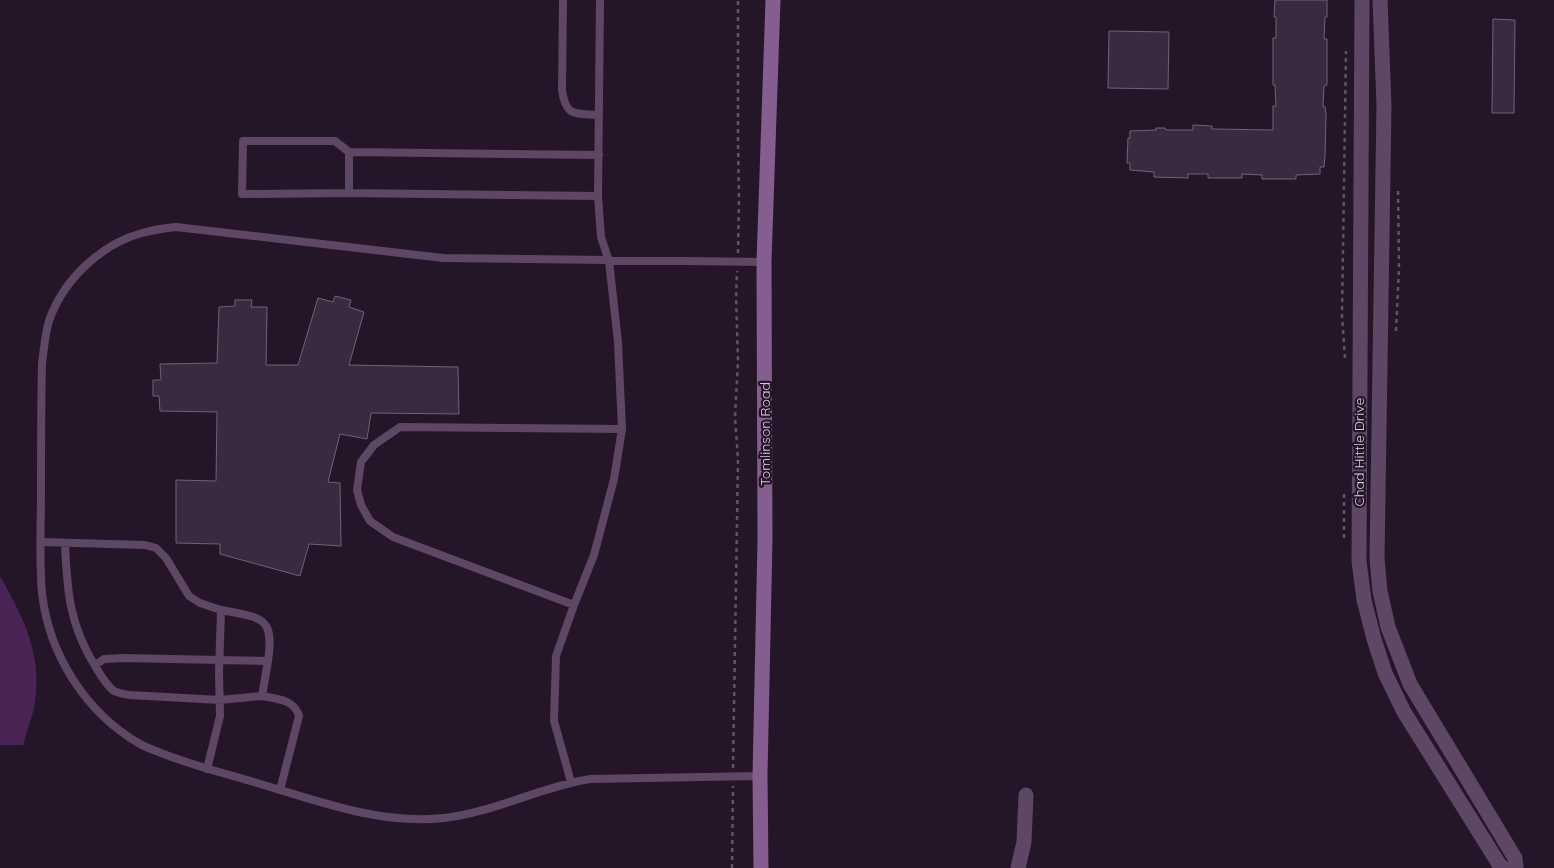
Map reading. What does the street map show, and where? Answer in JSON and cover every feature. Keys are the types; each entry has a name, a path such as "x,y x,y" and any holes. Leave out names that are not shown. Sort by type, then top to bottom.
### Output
{"street":[{"name":"Tomlinson Road","path":"761,868 760,776 766,539 764,262 773,0"},
{"name":"Chad Hittle Drive","path":"1362,0 1359,561 1364,600 1385,673 1404,712 1503,868"},
{"name":"Chad Hittle Drive","path":"1380,0 1384,98 1377,560 1380,591 1388,627 1410,684 1515,858 1516,868"},
{"path":"1018,868 1024,842 1026,795"}],"lane":[{"path":"563,0 562,90 564,104 568,110 574,113 599,114"},
{"path":"571,782 554,721 556,656 594,555 614,478 622,429 618,342 608,261 601,237 598,196 600,0"},
{"path":"598,196 349,193 242,194 243,141 335,141 349,152 599,155"},
{"path":"349,152 349,193"},
{"path":"760,776 610,778 571,782 477,812 460,816 429,819 384,816 356,811 207,768 141,745 102,715 77,685 57,651 46,615 42,593 41,542 42,362 49,321 60,297 83,268 96,256 126,238 176,227 443,258 764,262"},
{"path":"574,605 393,537 370,521 361,505 357,490 361,462 374,445 400,427 622,429"},
{"path":"41,542 145,545 156,548 166,558 190,596 200,603 258,618 268,629 270,645 262,696"},
{"path":"65,543 72,615 84,648 102,677 115,691 129,695 220,700 262,696 294,705 299,716 280,790"},
{"path":"207,768 220,716 222,610"},
{"path":"95,665 104,659 124,658 268,661"}],"path":[{"path":"732,868 738,460 735,418 738,361 736,297 739,199 738,0"},
{"path":"1344,204 1346,48"},
{"path":"1395,339 1399,286 1398,204"}],"shaded area":[{"path":"0,576 25,625 34,658 36,693 33,712 23,745 0,745"}],"building":[{"path":"1275,0 1327,0 1324,39 1327,39 1327,85 1324,86 1323,107 1325,107 1326,114 1325,156 1324,167 1320,167 1320,174 1296,175 1296,179 1262,179 1262,175 1242,174 1242,178 1208,178 1208,174 1188,174 1188,178 1154,177 1154,172 1130,170 1130,163 1127,163 1130,131 1156,130 1156,128 1193,130 1193,125 1212,126 1212,129 1273,130 1273,106 1276,106 1275,85 1273,85 1273,38 1276,38"},
{"path":"1493,19 1515,20 1514,113 1492,113"},
{"path":"1109,31 1169,32 1168,89 1108,88"},
{"path":"335,296 351,300 349,307 364,312 349,365 458,367 459,414 371,413 367,439 340,434 328,482 340,483 341,546 309,544 300,576 220,554 220,544 176,543 176,480 216,481 217,412 160,411 159,396 153,396 153,380 161,380 160,364 217,363 219,307 235,306 235,300 252,300 251,307 267,307 266,365 298,365 318,298 333,302"}]}
